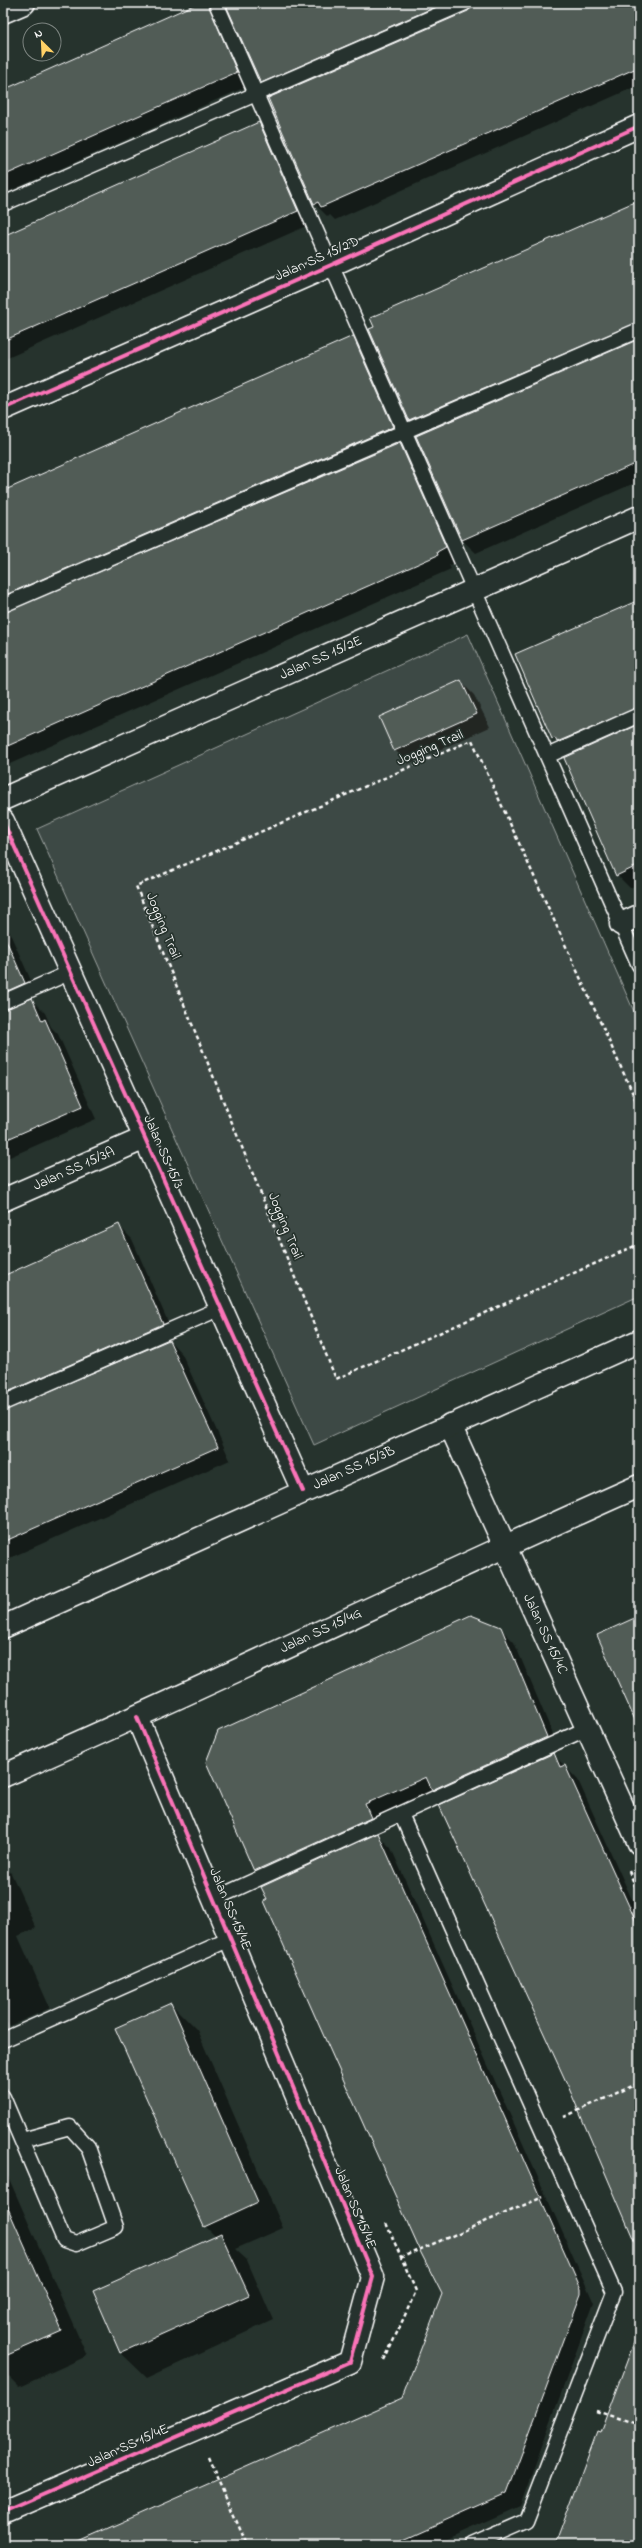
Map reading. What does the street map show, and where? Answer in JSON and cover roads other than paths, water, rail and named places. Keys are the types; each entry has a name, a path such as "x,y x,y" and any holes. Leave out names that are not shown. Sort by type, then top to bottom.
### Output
{"street":[{"path":"3,12 24,3"},
{"name":"Jalan SS 15/2D","path":"3,409 331,265 639,126"},
{"name":"Jalan SS 15/2E","path":"3,799 639,517"},
{"name":"Jalan SS 15/3","path":"3,821 303,1491"},
{"name":"Jalan SS 15/3A","path":"3,1200 145,1138"},
{"name":"Jalan SS 15/3B","path":"3,1627 639,1341"},
{"name":"Jalan SS 15/4C","path":"450,1425 639,1843"},
{"name":"Jalan SS 15/4G","path":"3,1776 137,1718 504,1545 639,1486"},
{"name":"Jalan SS 15/4E","path":"3,2512 350,2362 373,2277 137,1718"}],"lane":[{"path":"216,3 547,756 630,920 639,965"},
{"path":"3,204 465,3"},
{"path":"3,606 639,330"},
{"path":"547,756 639,715"},
{"path":"3,1002 71,972"},
{"path":"3,1403 221,1308"},
{"path":"214,1899 588,1728"},
{"path":"401,1814 614,2292 526,2521 471,2545"},
{"path":"3,2040 230,1939"},
{"path":"3,2097 64,2240 76,2244 116,2227 88,2147 70,2127 22,2140"}]}
